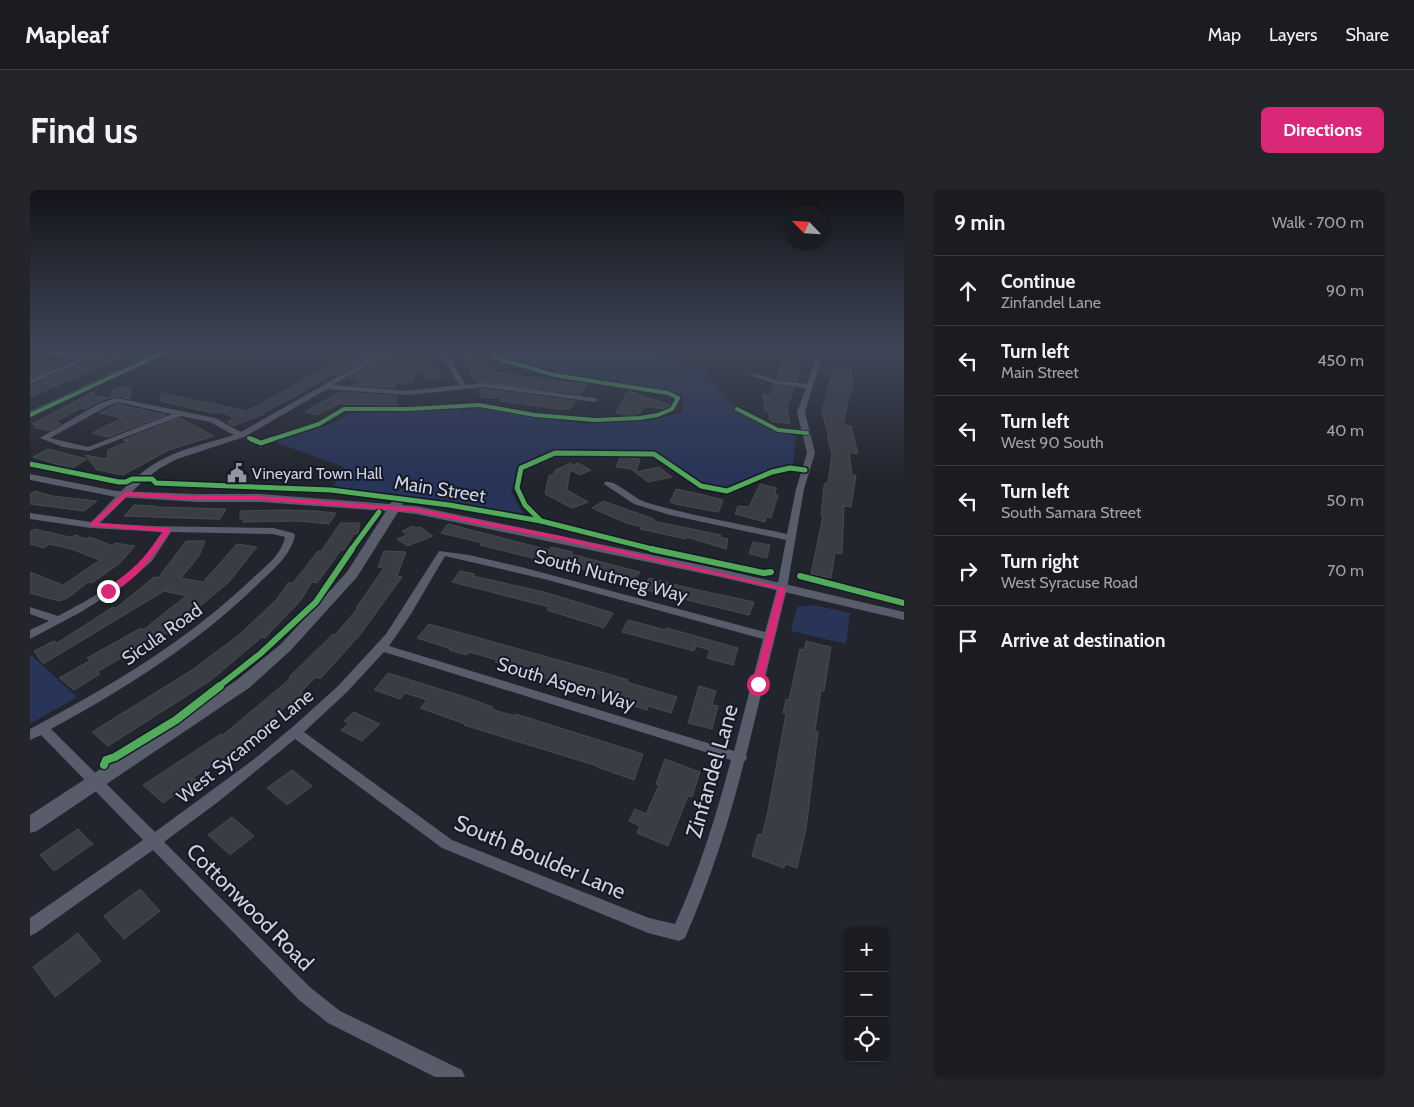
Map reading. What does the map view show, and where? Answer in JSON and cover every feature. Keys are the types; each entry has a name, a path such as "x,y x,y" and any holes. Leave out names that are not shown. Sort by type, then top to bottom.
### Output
{"main road":[{"path":"30,407 60,393"},
{"path":"30,415 77,393"}],"street":[{"path":"93,525 157,466 174,457 240,435 316,393"},
{"path":"550,393 595,400"},
{"name":"Zinfandel Lane","path":"680,934 724,814 740,758 782,588 800,489 810,453 810,443 801,412 807,393"},
{"path":"181,413 89,449 66,445 44,438 103,404 118,400 181,413 212,420 240,435"},
{"name":"Main Street","path":"30,470 128,491"},
{"name":"Main Street","path":"30,477 128,491 198,498 260,498 396,505 720,573 904,616"},
{"path":"608,484 645,505 791,538"},
{"path":"30,825 243,684 286,647 352,574 396,505"},
{"path":"30,516 93,525 168,530"},
{"path":"30,635 130,576 146,561 168,530"},
{"name":"Sicula Road","path":"36,732 157,661 194,635 251,586 278,558 290,542 290,535 265,531 168,530"},
{"name":"South Nutmeg Way","path":"442,553 507,566 566,581 769,637"},
{"name":"West Sycamore Lane","path":"30,928 154,841 296,733 327,705 382,647 404,617 442,553"},
{"path":"30,610 58,620"},
{"name":"South Aspen Way","path":"382,647 740,758"},
{"name":"Cottonwood Road","path":"36,732 96,782 305,994 326,1012 455,1077"},
{"name":"South Boulder Lane","path":"296,733 447,844 648,925 680,934"}],"shaded area":[{"path":"679,393 723,393 737,409 768,429 796,436 793,465 727,491 701,486 654,454 555,453 521,468 511,491 525,518 331,490 344,467 274,442 326,426 353,413 480,408 586,424 653,420 682,412 683,394"},
{"path":"813,605 850,613 846,644 791,631 797,607"},
{"path":"30,654 77,697 30,724"}],"building":[{"path":"90,393 110,398 99,401 86,409 81,408 55,422 61,424 49,431 34,427 38,425 32,424"},
{"path":"111,393 130,393 130,399 117,396 111,398"},
{"path":"162,393 164,393 247,411 280,393 301,393 262,414 264,414 233,426 227,422 234,418 221,412 217,414 160,401"},
{"path":"338,393 396,396 397,405 338,404 318,415 305,412"},
{"path":"480,393 517,393 575,401 570,409 558,409 499,401 501,397 481,398"},
{"path":"627,393 635,393 670,405 669,410 644,406 640,414 636,413 635,416 616,413"},
{"path":"771,393 792,393 787,407 790,424 770,421 769,413 765,411 763,394 770,396"},
{"path":"827,393 850,393 843,425 851,426 858,454 849,452 852,475 856,475 851,507 844,506 842,554 835,553 831,578 811,574 823,516 821,516 824,486 826,482 828,483 832,453 822,413"},
{"path":"117,404 166,415 108,437 92,433 122,418 100,413"},
{"path":"180,418 214,436 169,450 123,475 97,470 85,455 107,459 108,450 128,441 123,440"},
{"path":"48,449 87,459 71,469 33,457"},
{"path":"620,457 640,459 636,472 659,467 672,477 648,482 631,469 616,467"},
{"path":"571,463 571,466 578,463 591,470 580,475 570,470 567,490 588,502 572,508 545,494 549,475 553,475 555,470"},
{"path":"760,484 776,488 775,495 778,495 771,518 766,517 765,522 735,514 738,506 749,507"},
{"path":"676,489 723,500 719,511 670,502"},
{"path":"35,491 52,496 97,501 84,511 30,504 30,494"},
{"path":"603,501 654,519 653,521 721,535 720,537 728,539 726,549 687,537 686,539 640,529 642,527 626,523 592,508"},
{"path":"134,505 226,509 220,519 124,516"},
{"path":"283,510 336,513 329,524 297,521 243,522 244,519 240,519 240,511"},
{"path":"340,523 360,523 358,534 354,534 344,550 341,550 317,583 312,582 301,600 265,638 262,637 210,681 108,746 92,732 192,670 239,635 277,599 288,583 293,583 318,551 321,552"},
{"path":"448,524 549,550 551,547 573,552 571,554 640,572 632,584 570,565 569,567 480,545 482,543 441,533"},
{"path":"413,526 416,528 420,527 433,536 407,546 397,539 407,535 402,531"},
{"path":"34,529 65,536 72,537 75,535 86,539 90,537 113,546 115,543 135,546 120,563 92,583 88,582 68,598 59,601 30,593 30,572 63,585 100,560 71,549 49,544 44,548 30,544 30,532"},
{"path":"186,541 205,541 199,556 181,578 203,582 237,544 257,547 229,582 166,634 164,633 97,672 100,674 74,690 59,678 91,660 87,658 141,628 143,630 186,596 164,591 43,664 34,651 54,641 57,643 113,607 116,608 154,577 158,578"},
{"path":"753,542 770,545 767,558 749,554"},
{"path":"384,551 406,552 397,576 402,577 359,636 320,679 316,677 301,692 304,693 288,707 286,706 271,719 273,720 249,740 193,778 196,780 163,803 143,785 221,734 223,735 291,678 289,677 333,634 335,635 358,608 356,608 384,568 378,567"},
{"path":"460,571 475,574 473,576 544,592 613,613 604,628 547,610 549,607 452,582"},
{"path":"649,578 754,602 749,615 647,590 644,588"},
{"path":"628,620 666,630 667,628 738,648 733,665 707,658 710,650 696,646 694,651 622,632"},
{"path":"429,624 598,671 677,697 671,713 648,706 647,710 627,704 628,701 606,694 605,696 588,689 540,677 541,675 495,662 497,660 469,652 467,655 417,638"},
{"path":"806,641 831,647 824,691 821,690 815,731 818,732 806,829 797,868 785,864 784,868 752,856 758,834 762,835 767,816 786,714 783,713 786,699 789,700 800,649 804,650"},
{"path":"388,673 493,707 491,709 515,716 516,714 643,754 634,780 597,766 464,725 420,708 427,700 405,693 400,699 374,690"},
{"path":"699,686 716,691 712,705 718,706 712,729 688,723"},
{"path":"354,712 380,724 362,741 341,730 349,723 344,721"},
{"path":"665,759 700,772 692,797 688,796 668,846 637,833 640,826 629,821 635,809 646,814 659,785 656,784"},
{"path":"292,770 312,786 287,805 267,788"},
{"path":"232,817 254,836 230,855 208,835"},
{"path":"78,829 93,844 54,871 40,855"},
{"path":"140,889 160,911 124,939 104,916"},
{"path":"78,933 101,961 55,997 33,967"}],"cycle path":[{"path":"30,415 76,393"},
{"path":"249,438 261,443 319,424 344,409 408,409 479,405 535,415 595,420 640,418 658,415 672,409 678,398 669,393"},
{"path":"737,409 778,430 807,433"},
{"path":"541,521 525,505 517,488 521,468 555,453 654,454 701,486 727,491 772,472 790,468 805,470"},
{"path":"30,464 119,482 126,482 132,479 152,479 156,483 331,490 449,505 541,521 657,550 764,573 771,572"},
{"path":"104,765 106,760 115,757 176,720 260,654 316,602 338,567 379,512"},
{"path":"800,576 904,603"}],"place":[{"name":"Vineyard Town Hall","path":"237,473"}],"route":[{"path":"108,591 130,576 146,561 168,530 93,525 125,494 198,498 260,498 416,510 556,537 782,588 758,684"}]}
